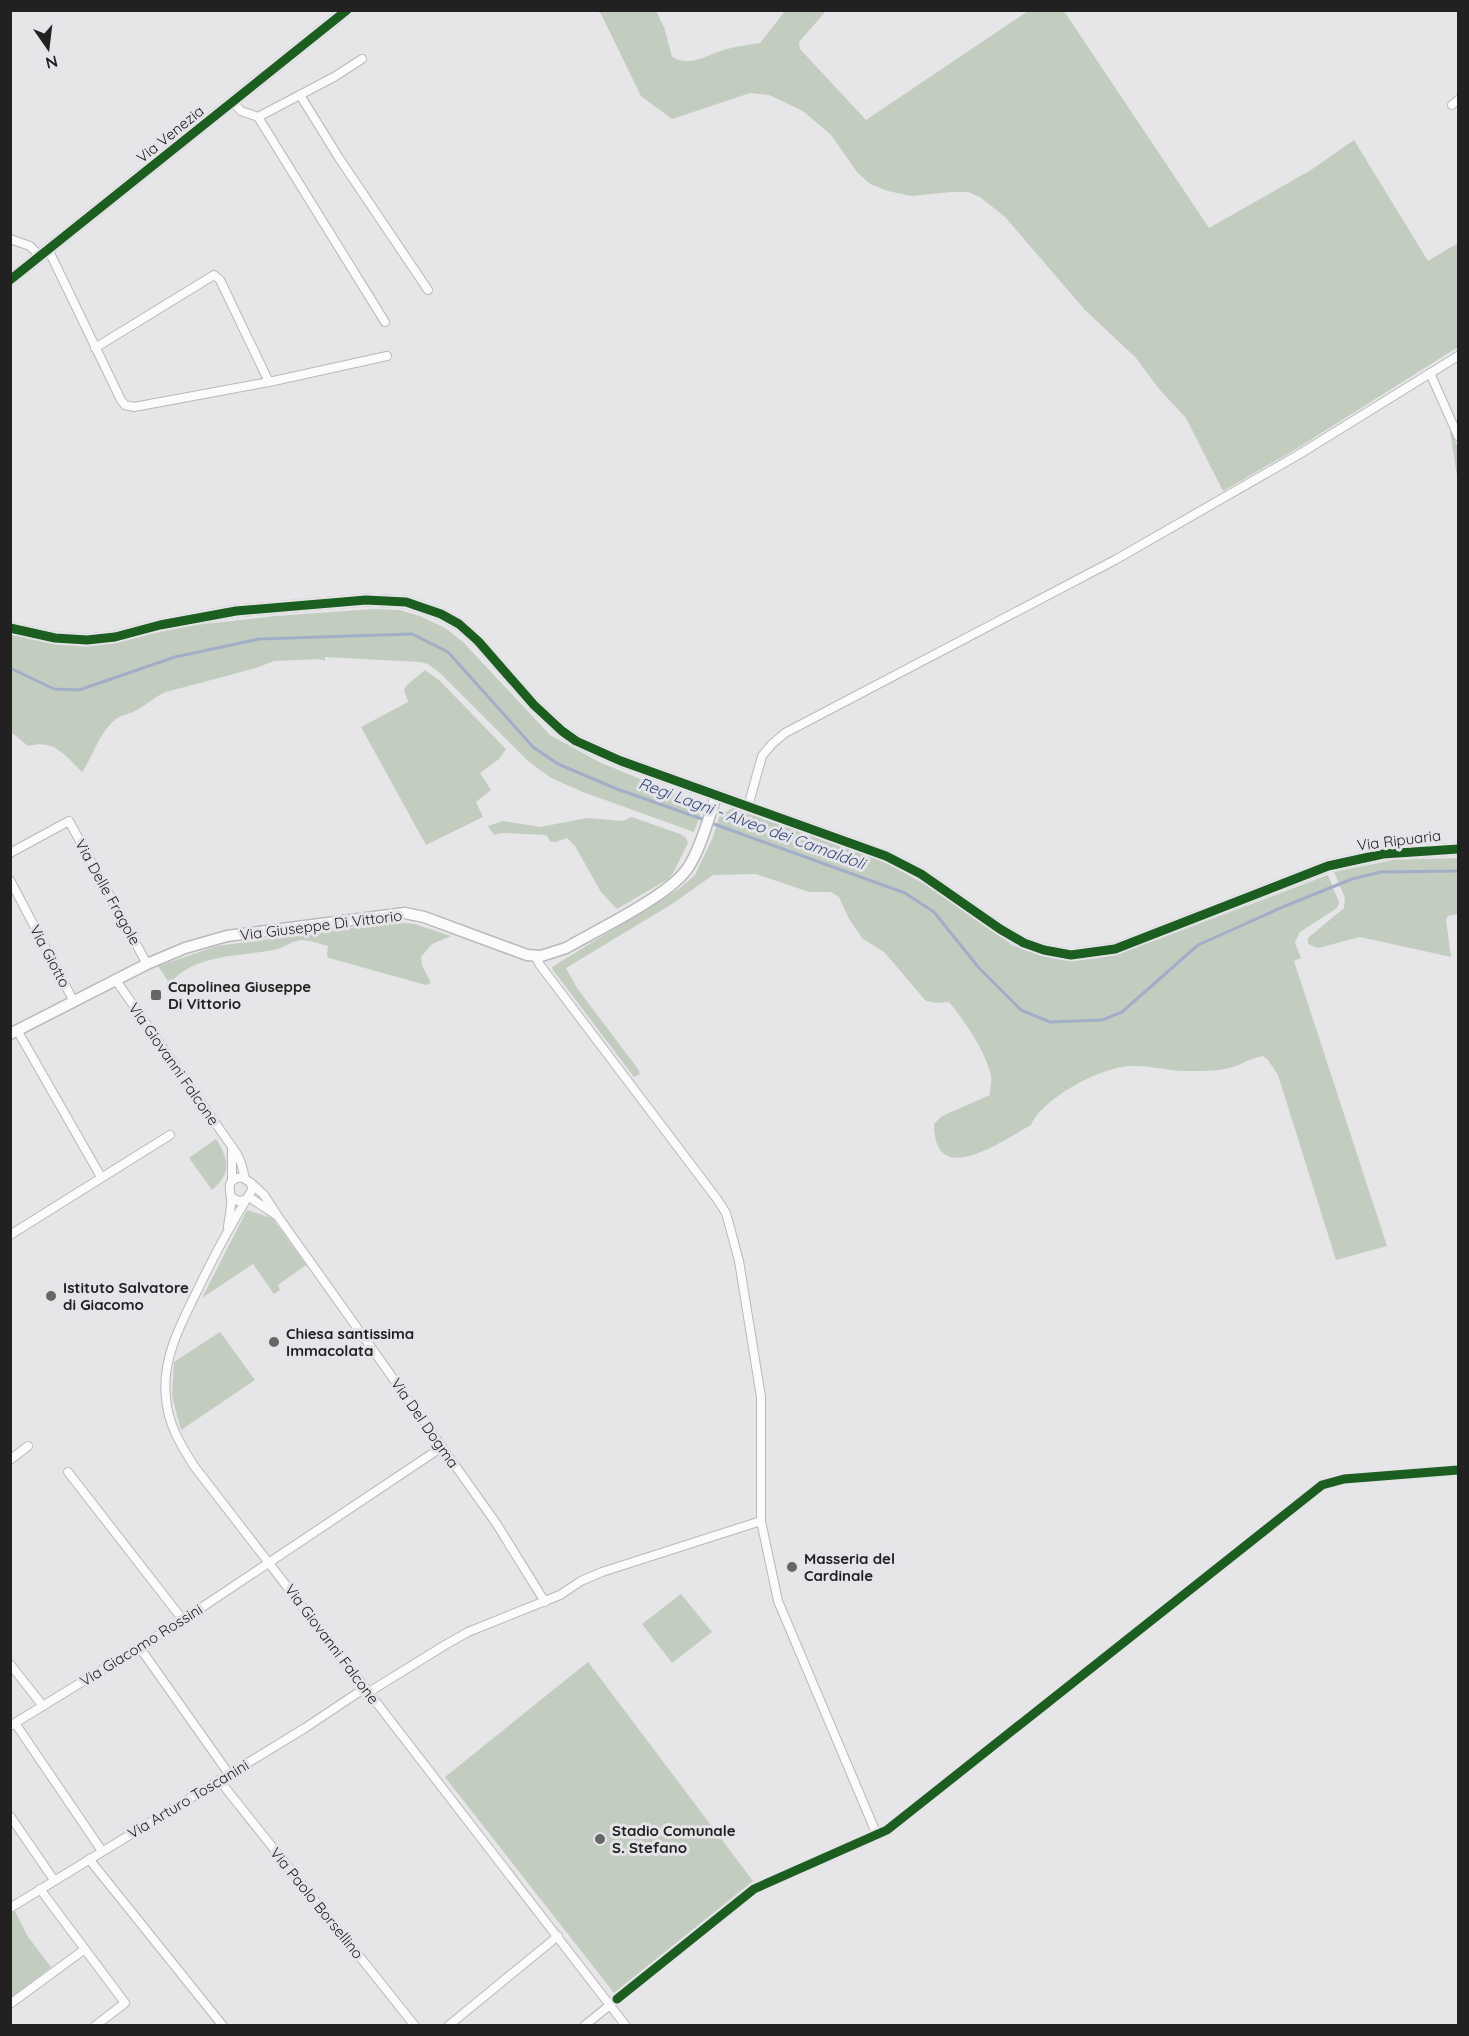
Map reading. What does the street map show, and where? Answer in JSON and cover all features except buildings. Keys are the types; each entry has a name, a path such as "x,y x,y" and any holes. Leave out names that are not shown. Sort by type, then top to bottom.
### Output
{"street":[{"name":"Via Venezia","path":"10,280 345,11"},
{"path":"258,117 362,59"},
{"path":"300,95 339,158 428,290"},
{"path":"232,102 241,111 258,117 385,322"},
{"path":"10,239 44,253 125,405 134,407 269,382 387,356"},
{"path":"96,348 214,275 220,280 269,382"},
{"path":"748,805 762,756 785,733 1115,560 1298,455 1458,356"},
{"path":"1430,373 1458,436"},
{"name":"Via Ripuaria","path":"10,628 55,638 87,640 115,637 160,625 236,611 366,600 406,602 441,614 459,624 478,641 534,705 576,741 621,761 716,797 748,805 886,856 921,874 1024,943 1044,950 1071,955 1115,949 1298,876 1344,862 1383,854 1458,849"},
{"name":"Via Giuseppe Di Vittorio","path":"14,1032 147,964 185,948 227,936 405,914 424,917 517,952 535,955 553,953 566,948 673,885 689,867 716,797"},
{"name":"Via Delle Fragole","path":"10,853 69,821 147,964"},
{"name":"Via Giotto","path":"10,880 73,1000"},
{"path":"535,955 540,965 717,1198 726,1213 739,1261 761,1397 761,1521 778,1600 877,1835"},
{"name":"Via Giovanni Falcone","path":"115,979 242,1163 248,1181"},
{"path":"14,1032 100,1177"},
{"path":"10,1235 170,1135"},
{"path":"232,1149 232,1181"},
{"path":"248,1199 252,1190 248,1181 238,1178 232,1181 228,1187 231,1197 238,1201 248,1199 266,1206 279,1218"},
{"name":"Via Del Dogma","path":"248,1181 275,1209 279,1218 496,1523 545,1602"},
{"name":"Via Giovanni Falcone","path":"228,1228 231,1197"},
{"name":"Via Giovanni Falcone","path":"248,1199 228,1228 180,1325 167,1365 165,1382 166,1399 173,1429 185,1451 626,2025"},
{"path":"10,1460 28,1446"},
{"name":"Via Giacomo Rossini","path":"13,1724 140,1648 271,1563 442,1447"},
{"path":"617,1999 754,1889 887,1830 1322,1485 1344,1479 1458,1470"},
{"path":"68,1472 183,1620"},
{"name":"Via Arturo Toscanini","path":"10,1908 367,1690 468,1632 545,1602 581,1581 602,1572 761,1521"},
{"path":"140,1648 229,1774"},
{"path":"10,1664 43,1706"},
{"path":"13,1724 102,1851"},
{"name":"Via Paolo Borsellino","path":"219,1780 415,2025"},
{"path":"10,1816 54,1880"},
{"path":"89,1859 223,2025"},
{"path":"40,1889 125,2003 95,2025"},
{"path":"448,2025 558,1936"},
{"path":"10,2004 85,1949"},
{"path":"584,2025 610,2005"}],"green space":[{"path":"597,11 656,11 664,27 672,57 693,61 731,48 760,43 785,11 826,11 799,42 800,49 866,120 1028,11 1064,11 1209,228 1311,170 1354,140 1428,261 1458,243 1458,347 1296,449 1223,491 1186,418 1159,389 1136,358 1085,310 1005,217 980,197 968,192 911,196 870,184 857,172 831,135 803,111 769,95 750,93 672,119 641,96 601,14"},
{"path":"1450,431 1452,431 1458,449 1458,482"},
{"path":"374,609 399,610 420,616 445,628 463,642 550,735 599,762 693,801 701,813 694,832 551,778 528,761 440,673 428,664 420,662 325,657 325,661 320,659 274,661 166,692 110,724 82,772 58,750 45,745 28,746 11,732 11,634 47,643 85,647 196,625 276,616"},
{"path":"425,670 440,681 506,749 499,759 480,773 491,790 476,802 483,817 426,845 361,727 408,702 404,690"},
{"path":"732,808 884,862 933,889 1012,945 1033,953 1068,960 1094,959 1119,954 1328,875 1339,902 1337,908 1300,932 1295,942 1301,958 1294,961 1387,1246 1336,1260 1278,1075 1263,1056 1218,1070 1184,1071 1132,1066 1105,1071 1060,1094 1048,1104 1031,1125 1004,1141 972,1155 957,1158 945,1155 937,1144 934,1124 942,1116 990,1095 991,1078 988,1067 968,1027 949,1002 926,1001 884,952 863,939 849,919 839,897 831,892 809,892 756,874 713,875 672,904 566,968 577,988 638,1069 640,1074 634,1077 552,967 679,889 695,875 713,837 719,817"},
{"path":"632,817 680,834 686,838 688,843 668,879 617,909 601,892 575,846 567,838 551,842 546,835 502,833 494,835 488,826 503,821 540,827 587,818 623,821"},
{"path":"1458,858 1458,914 1448,916 1446,920 1451,957 1360,937 1318,948 1308,944 1308,938 1344,908 1345,898 1334,872 1393,860"},
{"path":"393,922 415,924 451,936 432,944 421,957 422,965 431,983 426,985 329,958 327,956 328,946 304,940 274,950 220,958 194,965 173,980 173,989 158,966 217,946"},
{"path":"216,1139 224,1153 226,1166 223,1178 212,1190 189,1158"},
{"path":"247,1210 272,1218 306,1265 278,1285 280,1290 274,1294 253,1264 202,1298"},
{"path":"220,1332 255,1380 181,1430 172,1396 174,1362"},
{"path":"681,1594 712,1632 672,1663 642,1624"},
{"name":"Stadio Comunale S. Stefano","path":"588,1662 753,1881 614,1993 445,1777"},
{"path":"15,1911 28,1937 51,1967 11,1998 11,1914"}],"waterway":[{"name":"Regi Lagni - Alveo dei Camaldoli","path":"10,668 54,689 79,690 175,657 259,639 412,634 448,652 533,747 558,764 617,789 705,820"},
{"name":"Regi Lagni - Alveo dei Camaldoli","path":"711,823 905,893 934,912 979,968 1021,1010 1050,1022 1102,1020 1122,1012 1198,945 1352,879 1381,872 1458,871"}],"cycle path":[{"path":"10,280 347,10"},
{"path":"10,628 55,638 87,640 115,637 160,625 236,611 366,600 406,602 441,614 459,624 478,641 534,705 576,741 621,761 886,856 921,874 1024,943 1044,950 1071,955 1115,949 1328,866 1383,854 1458,849"},
{"path":"617,1999 754,1889 887,1830 1322,1485 1344,1479 1458,1470"}],"place":[{"name":"Capolinea Giuseppe Di Vittorio","path":"156,995"},
{"name":"Istituto Salvatore di Giacomo","path":"51,1296"},
{"name":"Chiesa santissima Immacolata","path":"274,1342"},
{"name":"Masseria del Cardinale","path":"792,1567"},
{"name":"Stadio Comunale S. Stefano","path":"600,1839"}]}
